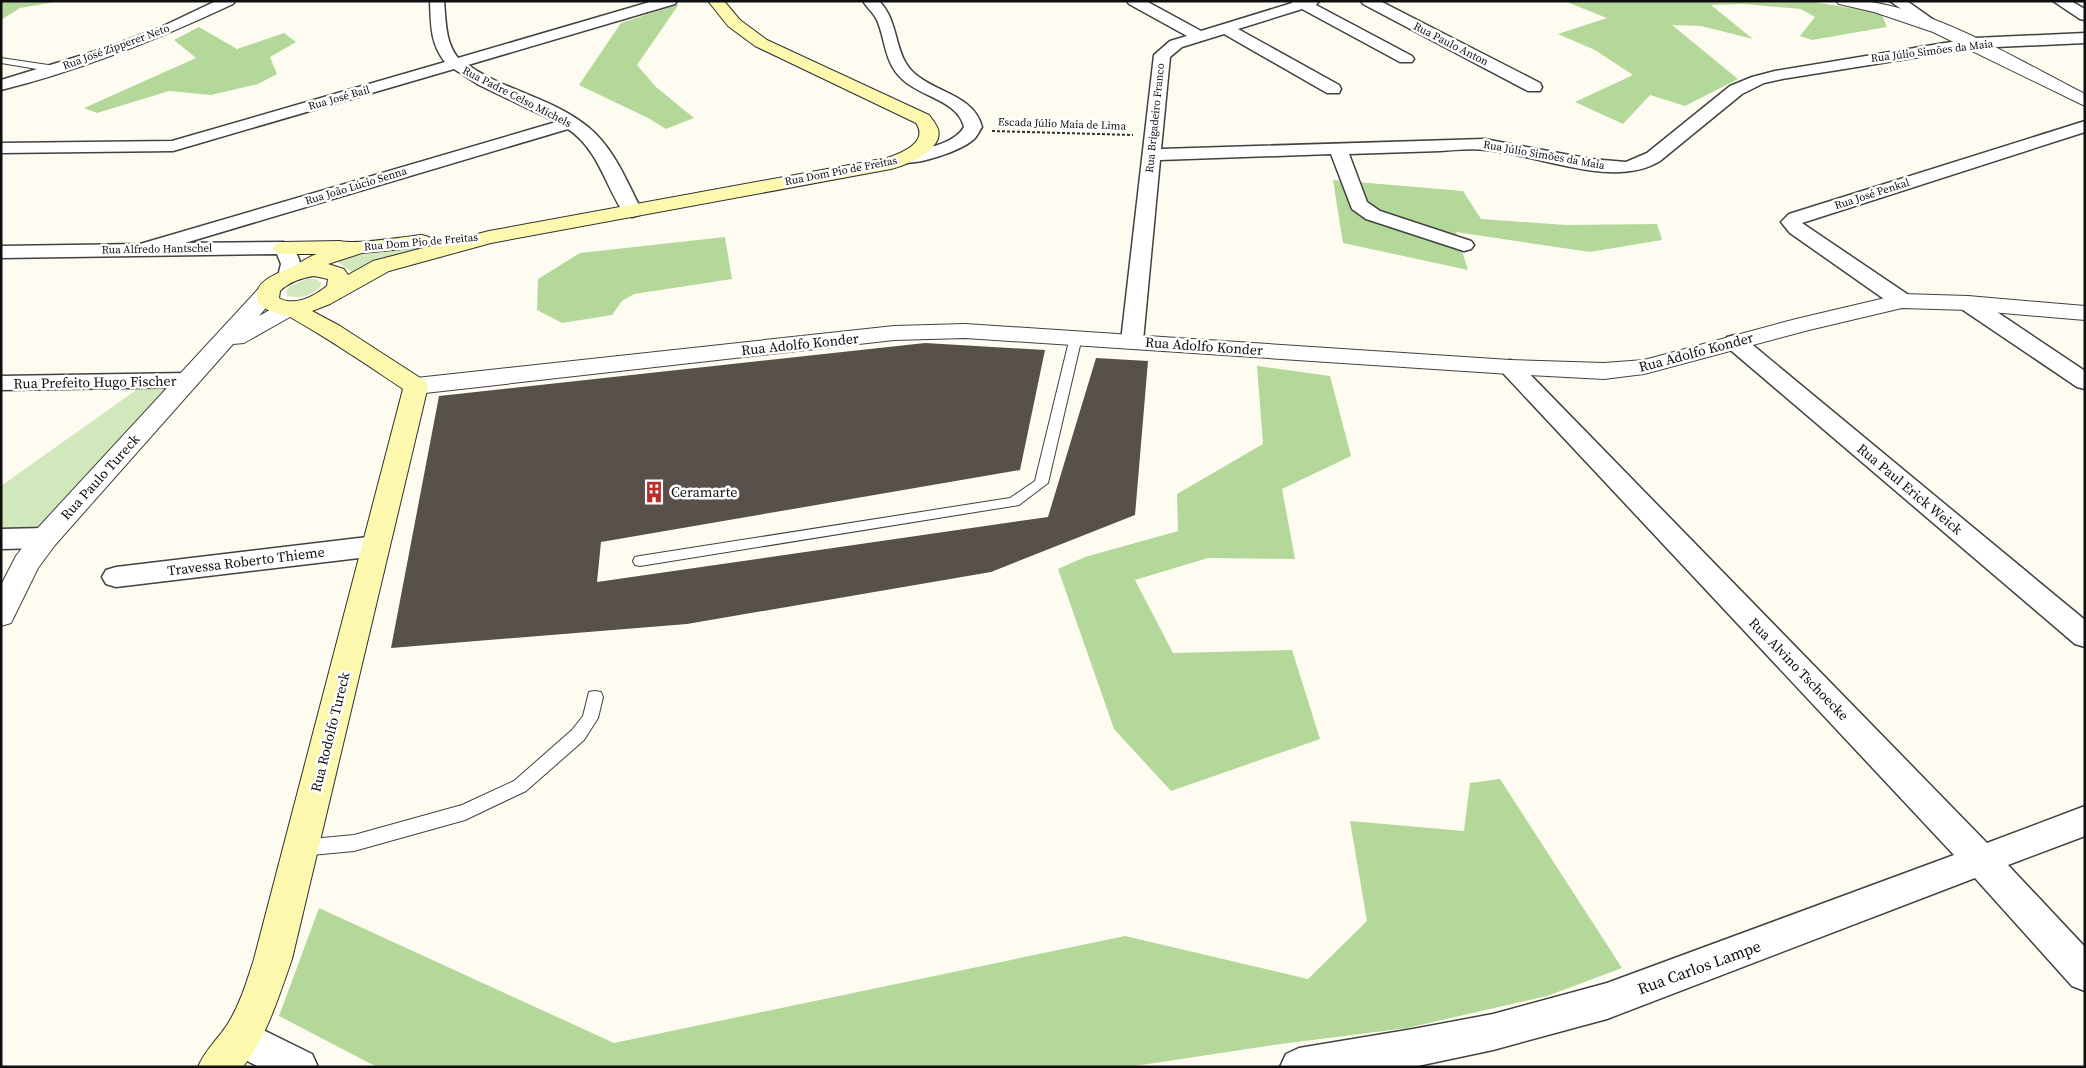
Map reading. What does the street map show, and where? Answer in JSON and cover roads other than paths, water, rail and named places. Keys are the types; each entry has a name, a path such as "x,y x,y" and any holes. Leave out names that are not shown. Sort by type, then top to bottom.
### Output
{"main road":[{"name":"Rua Dom Pio de Freitas","path":"289,308 308,305 381,266 489,237 867,167 907,158 919,151 930,134 928,125 923,119 761,43 734,23 716,1"},
{"name":"Rua Dom Pio de Freitas","path":"268,291 293,274 322,259 359,247 489,237"},
{"path":"283,248 359,247"},
{"path":"293,274 320,269 336,274 340,278 339,284 330,294 332,330"},
{"path":"268,291 267,297 273,305 289,308 332,330 416,386"},
{"name":"Rua Rodolfo Tureck","path":"218,1067 241,1038 259,999 273,959 416,386"}],"street":[{"name":"Rua José Zipperer Neto","path":"1,85 140,40 228,1"},
{"name":"Rua Padre Celso Michels","path":"437,1 441,43 446,55 468,73 570,122 589,137 602,153 632,211"},
{"name":"Rua José Bail","path":"1,148 173,146 670,1"},
{"path":"870,1 879,9 884,17 894,52 901,68 916,83 965,110 971,119 971,130 962,141 907,158"},
{"path":"1134,1 1201,36"},
{"name":"Rua Paulo Anton","path":"1368,1 1534,87"},
{"path":"1844,1 1888,10 1930,23 2085,101"},
{"path":"1897,1 1930,23"},
{"path":"2060,1 2085,16"},
{"path":"1304,2 1406,59"},
{"name":"Rua Brigadeiro Franco","path":"1132,341 1162,55 1176,44 1304,2"},
{"path":"1226,29 1333,89"},
{"name":"Rua Júlio Simões da Maia","path":"1152,155 1484,144 1510,147 1580,162 1626,167 1641,163 1660,153 1666,145 1726,97 1758,80 1824,66 1975,44 2085,38"},
{"name":"Rua João Lúcio Senna","path":"141,250 570,122"},
{"name":"Rua José Penkal","path":"1902,301 1797,229 1791,222 1796,218 2085,126"},
{"path":"1338,148 1359,205 1373,215 1464,244"},
{"path":"209,248 215,237 230,223"},
{"path":"283,248 291,259 293,274"},
{"name":"Rua Alfredo Hantschel","path":"1,252 283,248"},
{"name":"Rua Paulo Tureck","path":"1,615 26,563 45,538 268,291"},
{"name":"Rua Adolfo Konder","path":"416,386 914,331 965,331 1076,337 1510,367 1624,370 1644,367 1735,342 1902,301 1968,303 2085,313"},
{"path":"1968,303 2085,382"},
{"name":"Rua Paulo Tureck","path":"216,350 289,308"},
{"name":"Rua Paul Erick Weick","path":"1735,342 2085,636"},
{"name":"Rua Alvino Tschoecke","path":"1510,367 1982,861 2085,974"},
{"name":"Rua Prefeito Hugo Fischer","path":"1,384 188,380"},
{"path":"1,539 45,538"},
{"name":"Travessa Roberto Thieme","path":"116,577 376,546"},
{"name":"Rua Carlos Lampe","path":"1299,1067 1413,1048 1555,1017 1654,984 2085,821"},
{"path":"241,1038 300,1067"}],"lane":[{"path":"1,60 55,69"},
{"path":"640,561 1014,502 1041,483 1076,337"},
{"path":"301,848 354,842 465,812 520,786 578,735 590,718 595,697"}],"place":[{"name":"Ceramarte","path":"654,492"}]}
